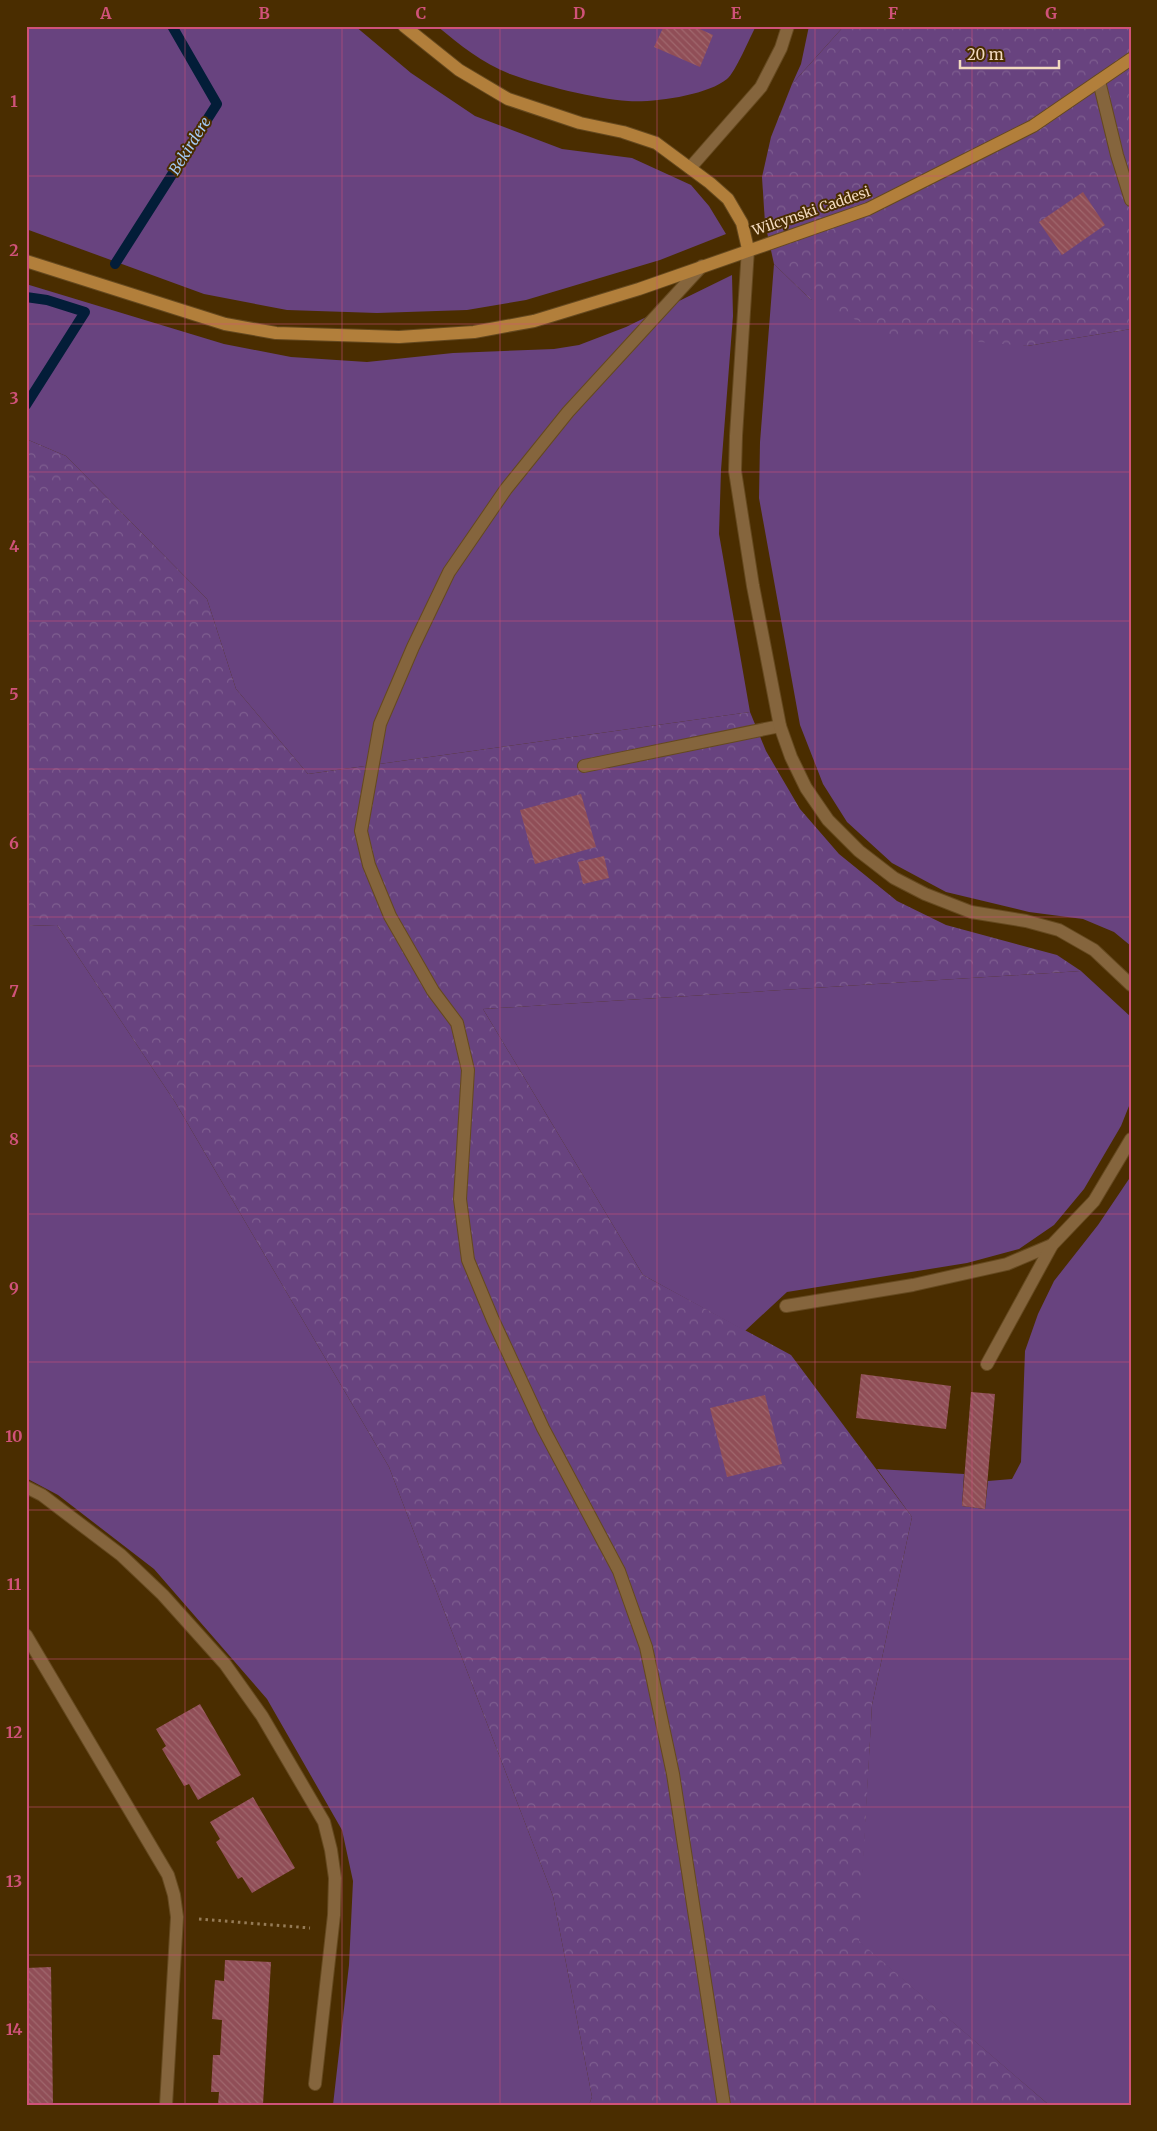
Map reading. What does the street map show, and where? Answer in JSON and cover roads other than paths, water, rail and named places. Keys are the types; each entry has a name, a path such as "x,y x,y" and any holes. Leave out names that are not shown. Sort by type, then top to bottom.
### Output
{"main road":[{"path":"404,26 459,70 508,99 580,123 623,132 656,143 690,168 728,200 742,223 748,249"},
{"name":"Wilcynski Caddesi","path":"26,261 225,324 276,333 399,337 474,332 534,321 639,289 748,249 868,209 1034,126 1131,59"}],"street":[{"path":"690,168 761,87 781,48 788,26"},
{"path":"1099,81 1117,155 1131,200"},
{"path":"748,249 735,471 752,576 780,726 791,757 806,788 828,820 859,852 894,878 925,894 971,912 1026,921 1059,930 1094,950 1131,985"},
{"path":"702,266 568,412 506,489 449,572 413,647 380,724 361,831 369,865 390,916 433,991 457,1023 468,1070 460,1199 468,1260 493,1320 543,1428 619,1571 646,1647 673,1774 724,2105"},
{"path":"584,766 780,726"},
{"path":"987,1364 1052,1245 1094,1201 1131,1139"},
{"path":"786,1306 913,1285 1007,1264 1052,1245"},
{"path":"26,1487 42,1495 114,1549 163,1595 225,1664 262,1716 324,1822 335,1878 333,1930 315,2084"},
{"path":"26,1635 168,1876 174,1895 177,1917 166,2105"}],"waterway":[{"name":"Bekirdere","path":"115,264 217,104 172,26"},
{"name":"Bekirdere","path":"26,297 47,300 85,312 26,405"}]}
